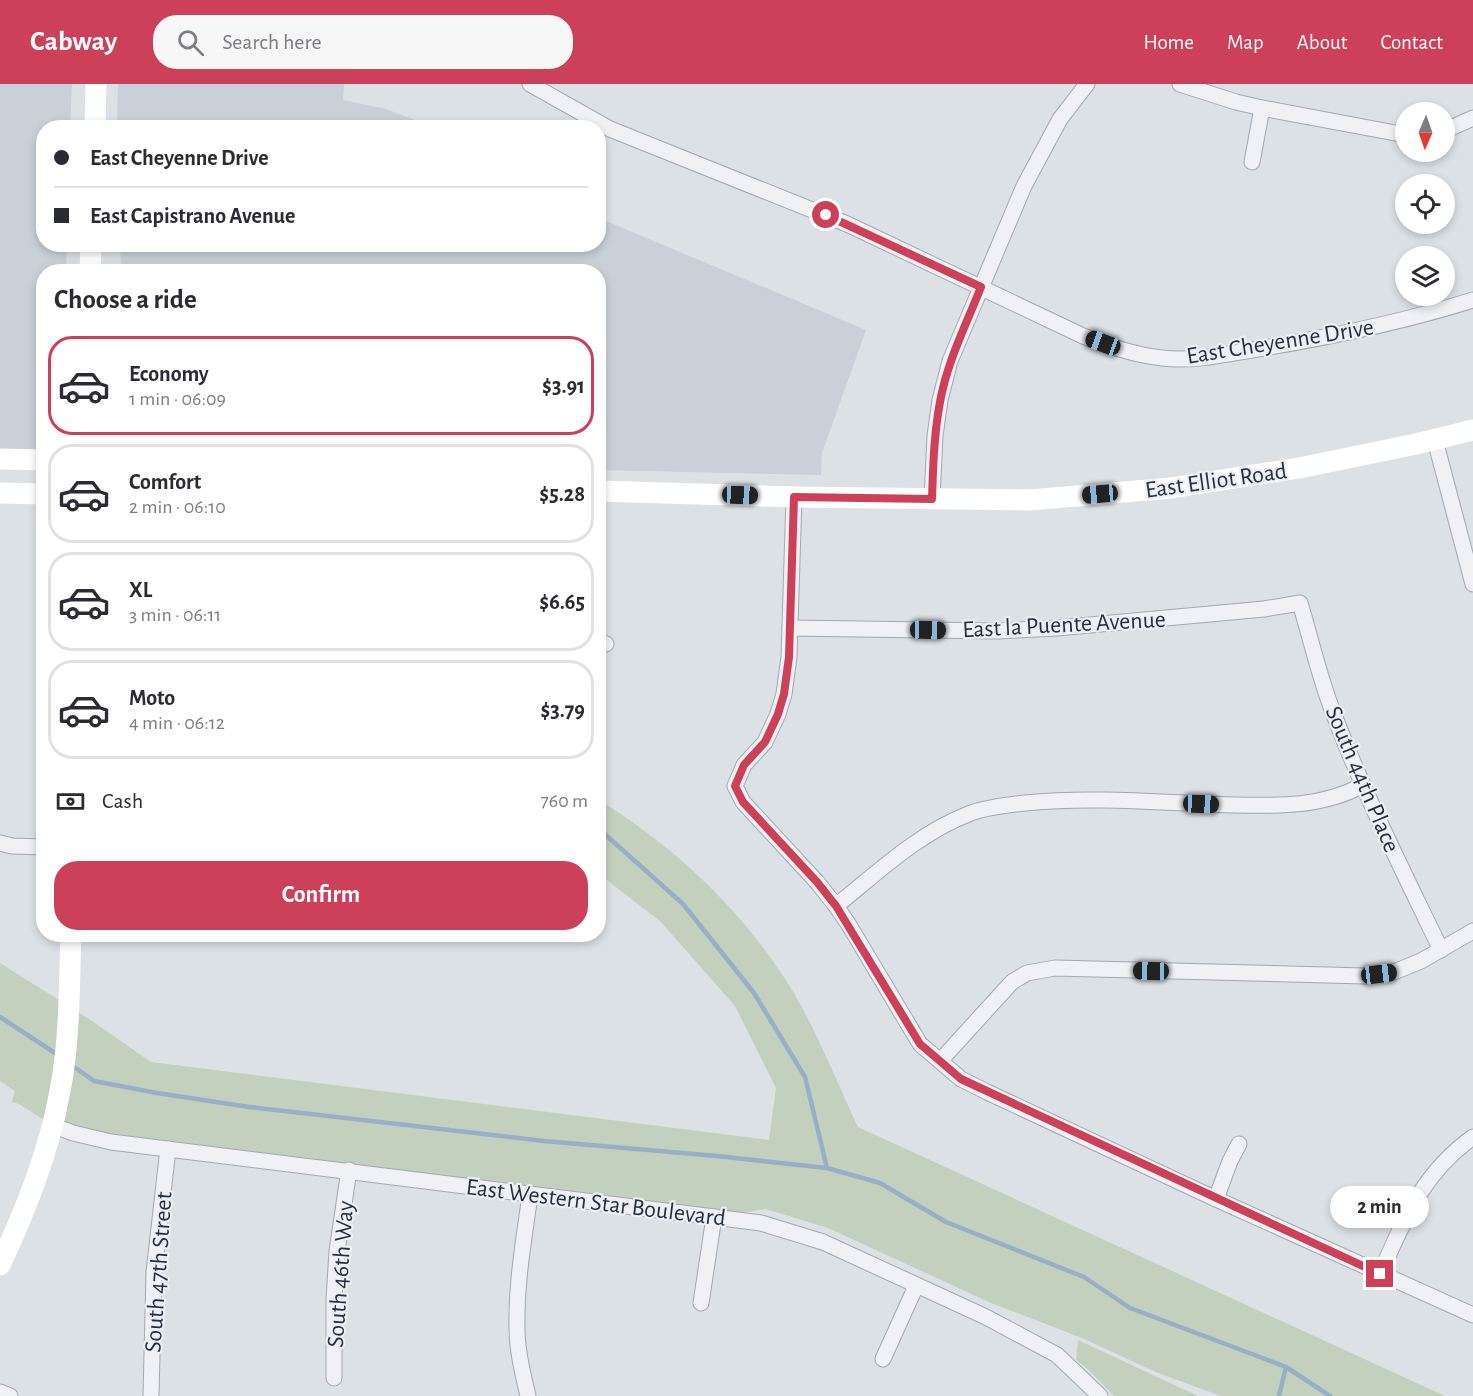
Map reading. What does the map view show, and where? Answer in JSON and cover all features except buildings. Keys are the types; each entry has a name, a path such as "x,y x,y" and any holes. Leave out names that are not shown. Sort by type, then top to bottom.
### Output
{"main road":[{"path":"95,120 96,84"},
{"name":"East Elliot Road","path":"606,491 794,497 1030,500 1171,488 1299,468 1473,430"},
{"path":"0,459 36,460"},
{"path":"0,493 36,494"},
{"path":"0,1265 37,1181 60,1091 67,1040 71,942"}],"street":[{"name":"East Cheyenne Drive","path":"530,84 594,120"},
{"path":"932,499 934,436 950,361 1024,186 1060,119 1087,84"},
{"path":"1180,84 1262,108 1395,133"},
{"path":"1252,162 1262,108"},
{"path":"1455,126 1473,118"},
{"name":"East Cheyenne Drive","path":"606,127 848,224 1083,336 1124,351 1164,358 1212,357 1317,340 1473,300"},
{"path":"1435,440 1473,584"},
{"path":"794,497 789,657 784,694 765,742 744,765 735,786 743,802 817,882 836,906 920,1044 961,1079 1216,1199 1473,1315"},
{"name":"East la Puente Avenue","path":"790,628 1007,631 1264,609 1300,603"},
{"name":"South 44th Place","path":"1300,603 1329,702 1363,785 1441,950"},
{"path":"836,906 923,837 971,812 1007,805 1057,800 1272,806 1313,802 1344,795 1363,785"},
{"path":"0,843 36,847"},
{"path":"940,1061 1012,982 1027,973 1055,968 1365,976 1394,972 1421,962 1473,931"},
{"name":"East Western Star Boulevard","path":"52,1125 73,1133 111,1142 761,1223 823,1242 986,1317 1057,1355 1100,1396"},
{"path":"1380,1274 1406,1215 1427,1179 1460,1146 1473,1137"},
{"path":"1216,1199 1239,1144"},
{"name":"South 47th Street","path":"151,1396 154,1272 168,1149"},
{"name":"South 46th Way","path":"334,1378 334,1300 337,1251 348,1170"},
{"path":"528,1396 520,1362 517,1329 518,1288 530,1195"},
{"path":"701,1303 714,1217"},
{"path":"883,1359 916,1286"},
{"path":"0,1392 10,1396"}],"shaded area":[{"path":"0,84 72,84 70,120 36,120 36,252 67,252 66,264 36,264 36,451 0,451"},
{"path":"118,84 344,84 343,100 386,109 415,120 117,120"},
{"path":"606,221 866,330 822,453 821,475 606,470 606,264 121,264 120,252 606,252"}],"green space":[{"path":"606,805 630,820 688,866 715,892 764,948 804,1011 858,1127 1445,1396 1221,1396 1158,1373 1082,1338 991,1303 828,1228 766,1209 714,1217 111,1142 52,1125 12,1102 15,1091 0,1081 0,963 89,1019 151,1062 769,1140 776,1088 735,1006 660,921 606,879"},
{"path":"1078,1340 1198,1396 1114,1396 1076,1360"}],"waterway":[{"path":"606,835 683,904 754,993 805,1077 827,1168"},
{"path":"0,1017 58,1055"},
{"path":"70,1064 94,1081 249,1107 544,1141 827,1168 880,1183 946,1222 1084,1277 1130,1308 1286,1367 1330,1396"},
{"path":"1279,1396 1286,1367"}],"route":[{"path":"826,215 981,287 950,361 940,400 934,436 932,499 794,497 789,657 784,694 765,742 744,765 735,786 743,802 817,882 836,906 920,1044 961,1079 1380,1274"}]}
